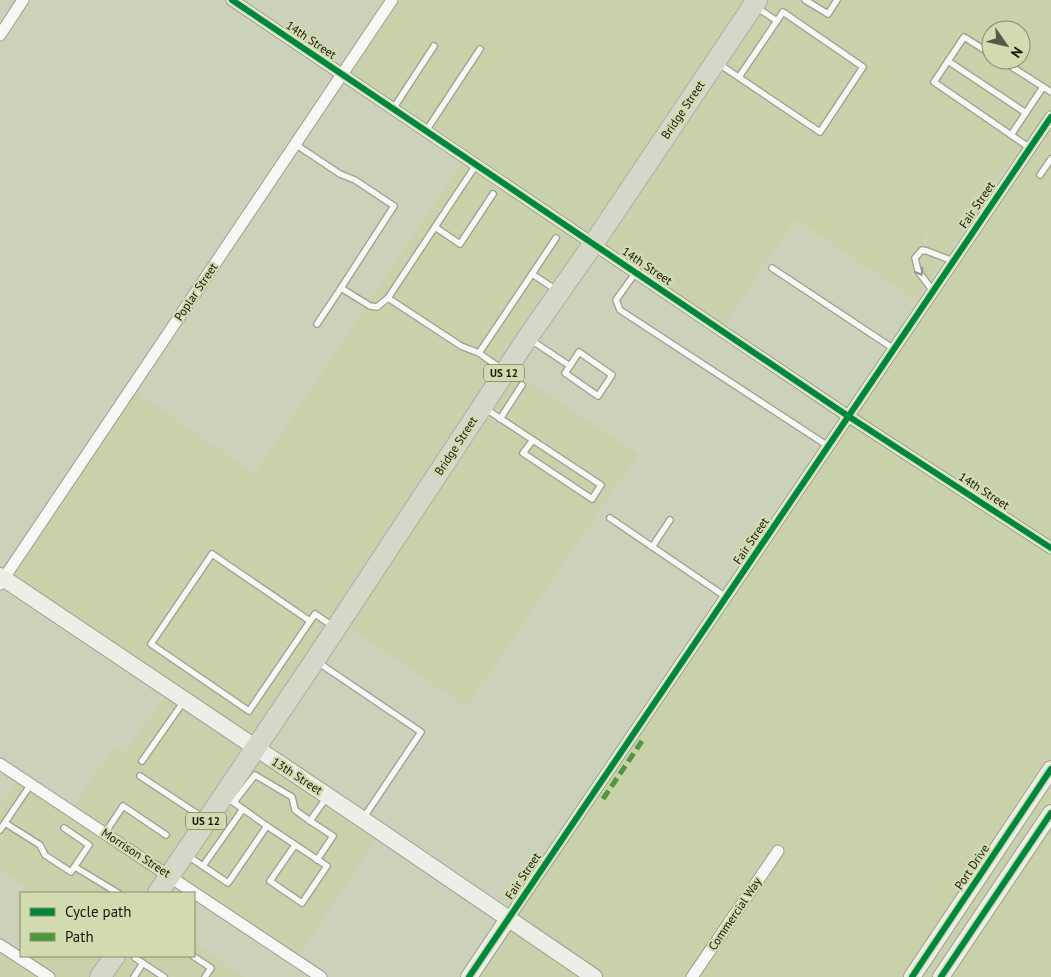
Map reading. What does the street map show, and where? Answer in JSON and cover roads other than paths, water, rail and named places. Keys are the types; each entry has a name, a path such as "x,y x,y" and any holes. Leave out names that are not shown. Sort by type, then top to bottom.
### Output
{"highway":[{"name":"Bridge Street","path":"159,892 207,820 229,799 255,748 505,371 594,243 755,3"},
{"path":"100,977 114,957"}],"street":[{"path":"0,35 23,0"},
{"name":"14th Street","path":"232,0 848,416 1051,548"},
{"name":"Poplar Street","path":"1,580 392,0"},
{"name":"Fair Street","path":"469,977 1051,116"},
{"name":"13th Street","path":"1,580 328,796 594,977"},
{"name":"Morrison Street","path":"0,764 194,892"},
{"name":"Port Drive","path":"912,977 1051,770"},
{"path":"941,977 1051,813"},
{"name":"Commercial Way","path":"692,977 778,851"},
{"name":"Morrison Street","path":"195,893 321,977"},
{"path":"0,945 49,977"}],"lane":[{"path":"806,0 828,14 837,0"},
{"path":"755,3 777,21"},
{"path":"715,61 739,78 820,132 863,67 783,12 739,78"},
{"path":"981,48 964,37 934,82 1030,148"},
{"path":"393,109 434,46"},
{"path":"426,131 480,49"},
{"path":"948,61 1026,113"},
{"path":"1017,70 1051,92"},
{"path":"1011,135 1043,87"},
{"path":"295,144 340,174 355,180 394,206 317,324"},
{"path":"1040,175 1051,159"},
{"path":"341,288 370,306 377,307 388,298 476,165"},
{"path":"435,227 460,244 493,194"},
{"path":"479,353 556,238"},
{"path":"933,291 918,271 915,258 924,250 953,261"},
{"path":"772,268 894,349"},
{"path":"636,272 616,300 620,310 828,446"},
{"path":"532,274 560,292"},
{"path":"388,298 461,346 479,353 505,371"},
{"path":"528,337 570,366"},
{"path":"579,352 612,374 598,396 565,373 570,366 579,352"},
{"path":"500,418 522,385"},
{"path":"482,407 601,485 592,499 523,453 532,440"},
{"path":"610,518 726,597"},
{"path":"652,546 670,520"},
{"path":"310,621 212,554 151,644 249,711 310,621 314,614 336,628"},
{"path":"315,660 421,732 362,819"},
{"path":"142,761 184,700"},
{"path":"295,845 270,882 302,903 327,866 317,860 295,845 267,826 229,799 255,775 292,797 295,810 333,836 317,860"},
{"path":"140,776 207,820"},
{"path":"0,830 31,784"},
{"path":"310,821 328,796"},
{"path":"105,833 123,806 166,835"},
{"path":"203,866 243,809"},
{"path":"5,823 40,845 45,855 71,872 90,844 64,828"},
{"path":"184,854 228,883 267,826"},
{"path":"75,867 116,892"},
{"path":"135,957 164,977"},
{"path":"194,957 211,968 204,977"},
{"path":"134,977 143,963"}]}
